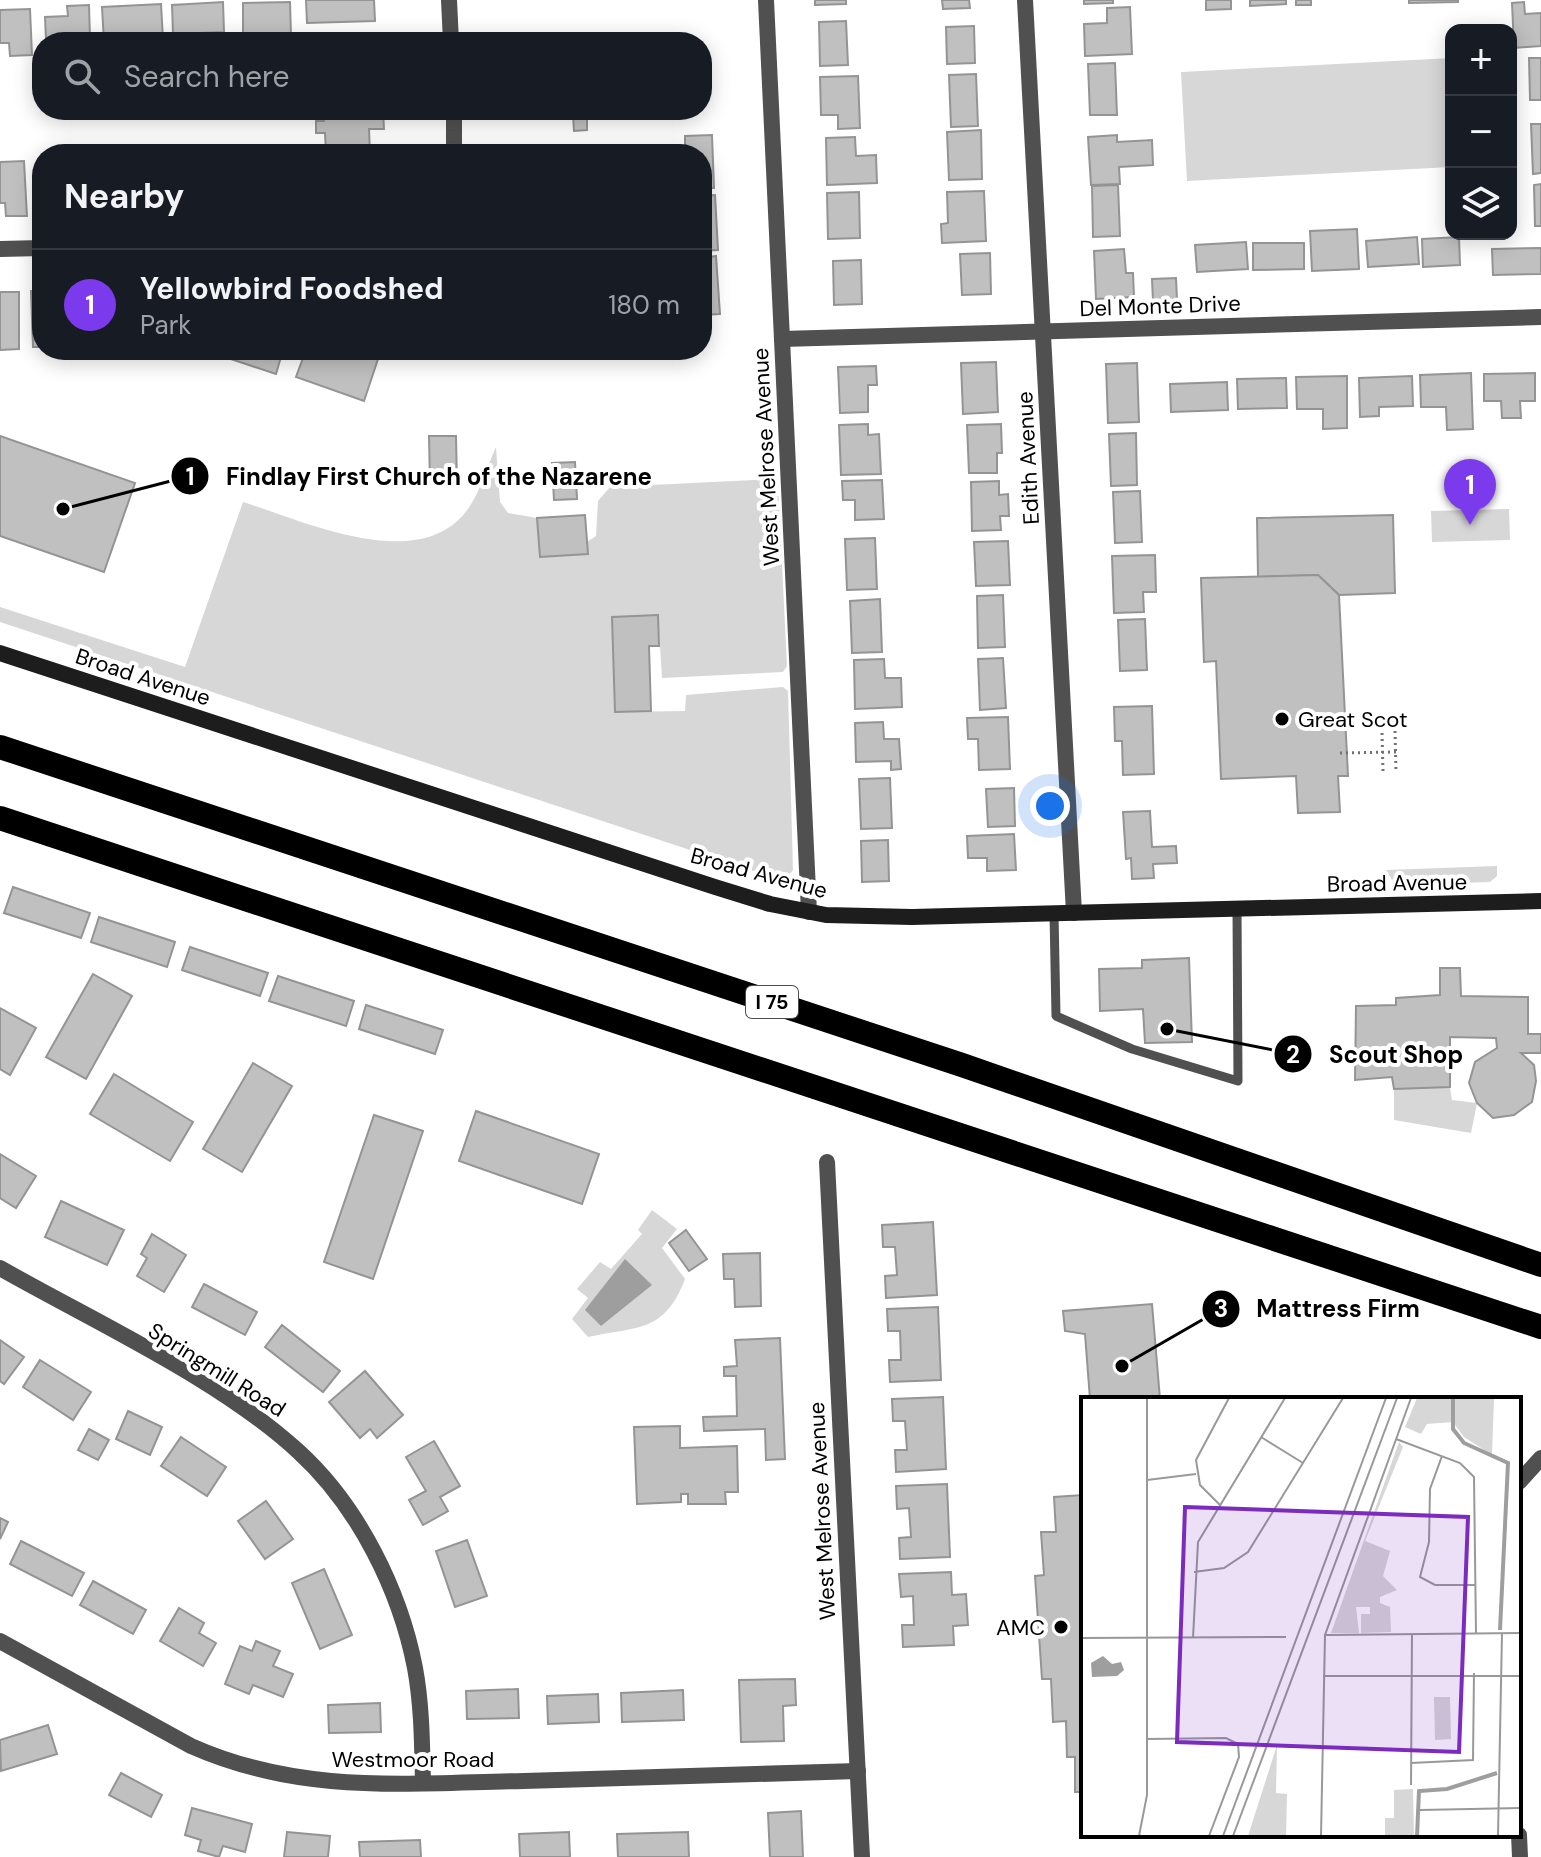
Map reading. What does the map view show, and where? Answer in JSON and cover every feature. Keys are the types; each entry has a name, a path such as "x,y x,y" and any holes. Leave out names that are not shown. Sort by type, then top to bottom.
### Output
{"highway":[{"name":"I 75","path":"0,747 962,1065 1541,1265"},
{"path":"0,818 1541,1327"}],"main road":[{"name":"Broad Avenue","path":"0,653 715,887 809,912 898,917 1541,901"}],"street":[{"path":"449,0 451,32"},
{"name":"West Melrose Avenue","path":"766,0 809,912"},
{"name":"Edith Avenue","path":"1025,0 1074,913"},
{"path":"454,120 454,144"},
{"path":"0,249 32,248"},
{"name":"Del Monte Drive","path":"782,339 1541,317"},
{"name":"West Melrose Avenue","path":"827,1162 862,1857"},
{"name":"Springmill Road","path":"0,1268 244,1408 300,1452 320,1473 361,1532 399,1610 419,1694 423,1783"},
{"path":"1521,1480 1541,1458"},
{"name":"Westmoor Road","path":"0,1641 140,1721 223,1760 269,1774 347,1785 858,1771"},
{"path":"1519,1837 1520,1857"}],"lane":[{"path":"1054,913 1056,1016 1132,1049 1238,1081 1237,909"}],"path":[{"path":"1395,731 1396,772"},
{"path":"1382,733 1383,772"},
{"path":"1340,753 1396,752"}],"shaded area":[{"path":"1445,58 1445,167 1187,181 1181,72"},
{"path":"496,447 500,502 508,513 537,518 541,557 587,553 587,542 596,536 598,501 610,487 772,479 778,483 787,666 783,672 662,678 658,615 612,617 615,712 685,711 686,695 783,687 788,691 793,870 784,881 0,622 0,607 185,667 243,502 360,538 392,541 421,539 447,529 468,509"},
{"path":"1509,509 1510,540 1432,542 1431,511"},
{"path":"1497,866 1497,876 1490,882 1395,885 1386,870"},
{"path":"1450,1087 1452,1100 1477,1103 1471,1133 1394,1120 1394,1089"},
{"path":"652,1210 677,1229 662,1248 685,1279 677,1297 659,1318 648,1324 588,1337 572,1319 588,1298 577,1289 600,1262 611,1269 642,1234 638,1230"},
{"path":"625,1259 652,1285 601,1326 585,1310"}],"building":[{"path":"306,0 374,0 375,21 307,23"},
{"path":"815,0 846,0 846,4 815,5"},
{"path":"942,0 969,0 970,8 943,9"},
{"path":"1084,0 1113,0 1113,3 1084,4"},
{"path":"1206,0 1231,0 1231,9 1206,10"},
{"path":"1250,0 1286,0 1286,4 1250,6"},
{"path":"1296,0 1311,0 1311,5 1296,5"},
{"path":"1409,0 1458,0 1458,2 1409,3"},
{"path":"223,2 224,32 173,32 172,5"},
{"path":"290,2 291,32 243,32 243,3"},
{"path":"1524,2 1525,14 1541,13 1541,46 1517,48 1517,24 1513,24 1512,3"},
{"path":"161,4 163,32 103,32 102,7"},
{"path":"89,5 90,32 46,32 45,17 68,16 67,6"},
{"path":"1130,7 1132,54 1085,56 1084,24 1107,23 1107,8"},
{"path":"30,9 32,55 10,56 9,43 0,43 0,10"},
{"path":"846,21 848,65 820,66 819,22"},
{"path":"974,26 975,63 947,64 946,27"},
{"path":"1529,58 1541,58 1541,100 1530,100"},
{"path":"1115,63 1117,115 1090,115 1088,64"},
{"path":"976,74 978,126 951,127 949,75"},
{"path":"858,76 860,128 838,129 838,115 821,115 820,77"},
{"path":"384,120 384,129 369,129 370,144 326,144 325,133 316,133 316,121"},
{"path":"573,120 587,120 587,130 574,131"},
{"path":"1531,124 1541,124 1541,173 1533,174"},
{"path":"981,130 982,179 949,180 947,132"},
{"path":"712,135 714,188 712,144 685,144 685,136"},
{"path":"1117,135 1117,142 1152,140 1153,165 1119,167 1120,184 1091,185 1088,137"},
{"path":"855,137 856,156 876,155 877,183 827,185 826,138"},
{"path":"24,161 27,216 6,216 5,203 0,203 0,162"},
{"path":"1541,184 1541,226 1535,226 1534,185"},
{"path":"1118,185 1120,236 1093,237 1092,186"},
{"path":"984,191 986,241 942,243 941,224 948,223 947,192"},
{"path":"859,192 860,238 828,239 827,193"},
{"path":"712,195 715,195 718,250 712,250"},
{"path":"1357,229 1359,269 1312,271 1310,231"},
{"path":"1417,237 1419,264 1368,267 1366,241"},
{"path":"1422,239 1459,240 1460,265 1423,267"},
{"path":"1246,242 1248,269 1197,272 1195,245"},
{"path":"1253,243 1304,243 1304,269 1253,270"},
{"path":"1541,248 1541,274 1493,275 1492,249"},
{"path":"1124,249 1126,273 1133,273 1134,297 1096,299 1094,251"},
{"path":"990,253 991,294 962,295 960,254"},
{"path":"716,256 720,314 712,314 712,257"},
{"path":"861,260 862,304 834,305 833,261"},
{"path":"1176,278 1177,300 1153,301 1152,279"},
{"path":"0,292 19,292 19,349 0,350"},
{"path":"234,360 280,360 276,374"},
{"path":"302,360 378,360 364,401 296,377"},
{"path":"996,362 998,412 963,414 961,363"},
{"path":"1137,363 1139,422 1108,423 1106,364"},
{"path":"876,366 877,385 868,385 868,412 840,413 838,367"},
{"path":"1471,373 1473,429 1447,430 1446,407 1421,407 1420,375"},
{"path":"1535,373 1535,401 1520,401 1521,418 1502,418 1501,401 1484,401 1484,374"},
{"path":"1347,376 1347,428 1323,429 1323,409 1297,409 1296,377"},
{"path":"1412,376 1413,406 1379,407 1379,416 1360,417 1359,378"},
{"path":"1286,378 1287,408 1238,409 1237,379"},
{"path":"1227,382 1228,410 1171,412 1170,384"},
{"path":"868,424 868,435 879,434 881,474 841,475 839,425"},
{"path":"1001,424 1002,453 997,453 997,473 969,473 967,425"},
{"path":"1136,433 1137,485 1111,486 1109,434"},
{"path":"0,436 135,483 104,572 0,536"},
{"path":"429,436 456,436 457,484 430,484"},
{"path":"575,462 577,499 554,500 552,463"},
{"path":"882,480 884,519 855,520 855,500 843,500 842,481"},
{"path":"999,481 999,495 1008,494 1009,516 1000,516 1001,530 972,531 971,482"},
{"path":"1140,491 1142,542 1115,543 1113,492"},
{"path":"585,515 588,554 540,557 537,518"},
{"path":"1393,515 1395,593 1339,595 1318,575 1258,577 1257,518"},
{"path":"875,538 877,589 847,590 845,539"},
{"path":"1008,541 1010,585 976,586 974,542"},
{"path":"1155,555 1156,592 1143,592 1144,612 1114,613 1112,556"},
{"name":"Great Scot","path":"1318,575 1339,595 1348,776 1338,776 1340,812 1298,813 1296,776 1221,779 1216,661 1204,662 1201,578"},
{"path":"1003,595 1005,647 978,648 977,596"},
{"path":"880,599 882,652 852,653 850,601"},
{"path":"658,615 659,646 649,646 651,711 615,712 612,617"},
{"path":"1145,619 1147,670 1120,671 1118,620"},
{"path":"1003,658 1006,708 980,710 978,659"},
{"path":"884,659 885,678 901,678 902,707 855,709 854,660"},
{"path":"1152,706 1154,774 1123,775 1122,741 1115,741 1114,707"},
{"path":"1008,717 1010,769 979,770 978,739 968,739 967,718"},
{"path":"883,722 884,739 899,739 901,769 891,770 891,761 856,762 855,723"},
{"path":"890,778 892,828 861,829 859,779"},
{"path":"1014,788 1015,826 988,827 986,789"},
{"path":"1150,811 1152,847 1176,846 1177,863 1153,864 1154,878 1132,879 1131,858 1126,859 1123,812"},
{"path":"1014,834 1016,870 987,871 987,858 968,858 967,836"},
{"path":"888,840 889,881 862,882 861,841"},
{"path":"13,887 90,913 81,938 4,913"},
{"path":"99,917 175,942 167,967 91,942"},
{"path":"190,947 268,973 260,996 182,970"},
{"path":"1189,958 1192,1042 1145,1043 1143,1009 1100,1011 1099,969 1142,968 1142,960"},
{"path":"1440,968 1460,968 1461,996 1528,997 1528,1034 1541,1034 1541,1053 1521,1053 1534,1065 1536,1081 1532,1102 1514,1115 1493,1118 1477,1103 1469,1083 1475,1062 1497,1048 1496,1038 1450,1037 1450,1087 1394,1089 1392,1077 1355,1080 1356,1006 1396,1005 1396,998 1440,995"},
{"path":"93,974 132,996 86,1079 46,1057"},
{"path":"278,976 354,1001 346,1026 269,1001"},
{"path":"366,1005 443,1030 435,1054 359,1029"},
{"path":"0,1008 36,1028 10,1075 0,1069"},
{"path":"253,1063 292,1086 242,1172 203,1149"},
{"path":"114,1074 193,1122 170,1161 90,1114"},
{"path":"476,1111 599,1154 582,1204 459,1161"},
{"path":"374,1115 423,1131 373,1279 324,1262"},
{"path":"0,1154 36,1176 16,1208 0,1198"},
{"path":"61,1201 124,1230 107,1265 45,1237"},
{"path":"933,1222 937,1295 886,1298 885,1276 897,1275 895,1247 883,1247 882,1225"},
{"path":"686,1230 707,1259 689,1271 669,1243"},
{"path":"152,1234 186,1255 164,1292 137,1276 147,1258 141,1254"},
{"path":"760,1253 761,1306 735,1307 734,1279 724,1279 723,1254"},
{"path":"204,1284 257,1312 245,1335 192,1307"},
{"path":"1152,1304 1160,1397 1090,1397 1085,1334 1065,1331 1063,1311"},
{"path":"938,1307 941,1380 890,1382 889,1360 901,1360 900,1331 888,1331 887,1309"},
{"path":"282,1325 340,1371 323,1392 265,1347"},
{"path":"780,1338 785,1459 766,1460 765,1429 704,1431 703,1417 737,1416 736,1376 724,1376 724,1367 737,1366 735,1340"},
{"path":"0,1340 24,1357 4,1384 0,1381"},
{"path":"40,1360 91,1392 73,1420 23,1387"},
{"path":"365,1371 403,1415 377,1438 370,1429 360,1438 329,1402"},
{"path":"943,1397 946,1469 896,1472 895,1450 907,1450 905,1421 893,1421 892,1399"},
{"path":"128,1411 162,1427 150,1455 116,1439"},
{"path":"680,1426 680,1448 737,1446 738,1492 725,1492 726,1504 688,1504 688,1494 681,1494 681,1502 637,1504 634,1427"},
{"path":"89,1429 109,1440 98,1460 78,1450"},
{"path":"181,1437 226,1467 207,1496 161,1466"},
{"path":"434,1441 460,1486 440,1497 448,1511 423,1525 409,1500 426,1491 406,1457"},
{"path":"947,1484 950,1557 900,1559 899,1538 911,1537 909,1508 897,1509 896,1486"},
{"name":"AMC","path":"1081,1495 1081,1792 1075,1792 1075,1757 1067,1757 1066,1721 1053,1722 1051,1679 1042,1679 1035,1576 1044,1575 1041,1532 1056,1532 1054,1497"},
{"path":"266,1501 293,1539 265,1559 238,1521"},
{"path":"0,1518 8,1522 0,1539"},
{"path":"467,1540 487,1596 455,1607 436,1551"},
{"path":"21,1541 84,1573 72,1596 10,1564"},
{"path":"324,1569 352,1635 320,1649 292,1583"},
{"path":"951,1572 952,1595 966,1594 968,1625 953,1626 954,1645 903,1647 902,1625 914,1625 913,1596 901,1597 899,1574"},
{"path":"93,1581 146,1610 133,1634 80,1605"},
{"path":"179,1608 204,1623 199,1633 216,1643 203,1666 160,1641"},
{"path":"256,1641 280,1651 273,1666 293,1674 283,1697 253,1685 249,1694 225,1684 240,1646 252,1651"},
{"path":"795,1679 796,1705 783,1706 784,1741 741,1742 739,1680"},
{"path":"518,1689 519,1718 467,1719 466,1691"},
{"path":"683,1690 684,1720 622,1722 621,1693"},
{"path":"598,1694 599,1722 548,1724 547,1696"},
{"path":"380,1703 381,1732 329,1733 328,1705"},
{"path":"48,1725 57,1754 1,1771 0,1740"},
{"path":"121,1773 162,1795 151,1817 109,1795"},
{"path":"192,1808 252,1824 245,1852 223,1846 219,1857 198,1851 201,1840 185,1835"},
{"path":"801,1811 803,1857 770,1857 768,1813"},
{"path":"287,1832 330,1836 328,1857 284,1857"},
{"path":"569,1832 570,1857 520,1857 519,1834"},
{"path":"688,1832 689,1857 618,1857 617,1834"},
{"path":"420,1840 421,1857 360,1857 359,1842"}],"place":[{"name":"Findlay First Church of the Nazarene","path":"63,509"},
{"name":"Yellowbird Foodshed","path":"1470,525"},
{"name":"Great Scot","path":"1282,719"},
{"name":"Scout Shop","path":"1167,1029"},
{"name":"Mattress Firm","path":"1122,1366"},
{"name":"AMC","path":"1061,1627"}]}
